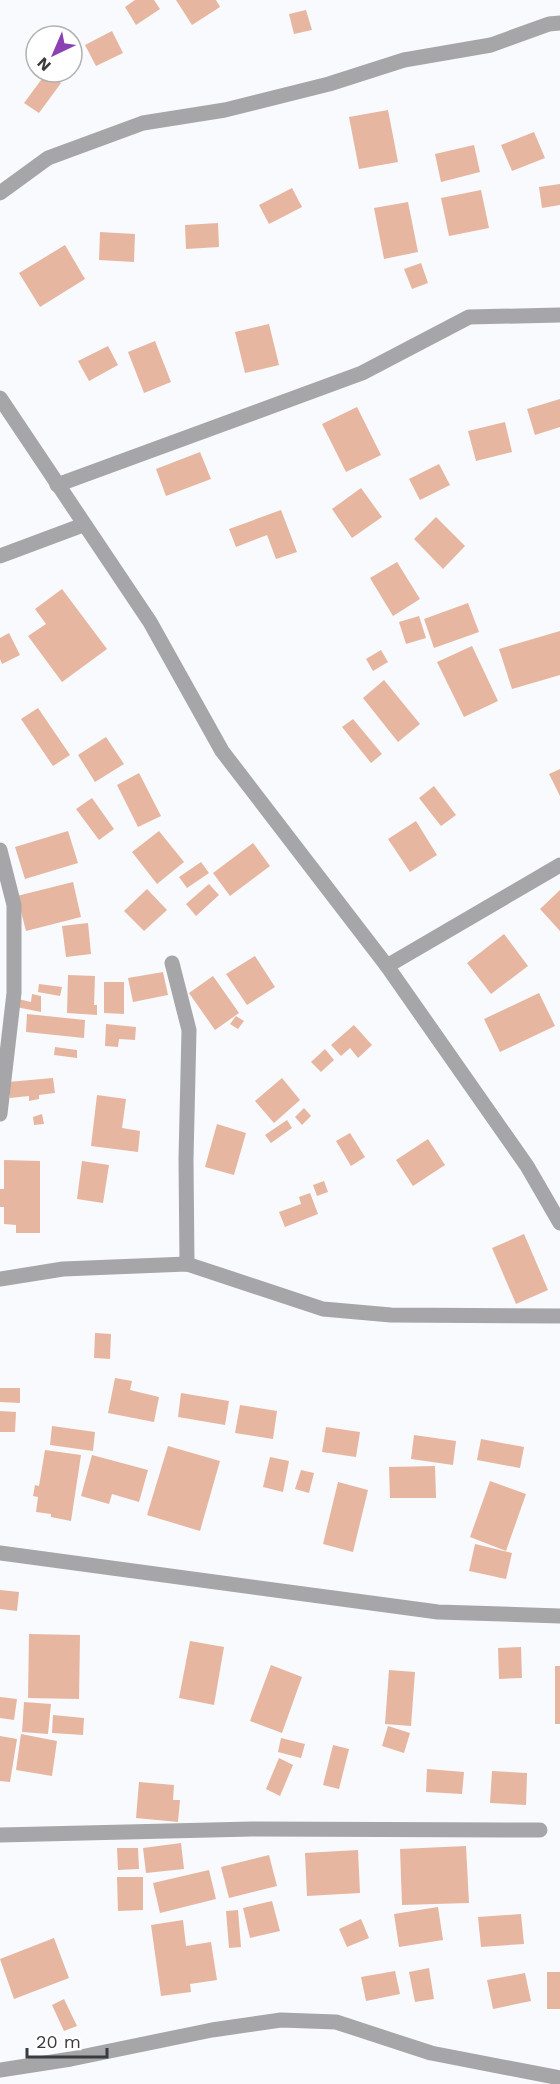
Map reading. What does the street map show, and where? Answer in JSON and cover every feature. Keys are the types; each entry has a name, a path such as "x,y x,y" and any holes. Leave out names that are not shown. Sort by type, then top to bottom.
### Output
{"street":[{"path":"0,193 48,158 143,123 225,110 329,84 404,60 491,45 549,24 560,23"},
{"path":"57,485 362,373 469,317 560,315"},
{"path":"0,398 150,622 222,751 387,966 527,1166 560,1223"},
{"path":"0,556 83,525"},
{"path":"0,850 14,905 14,993 0,1114"},
{"path":"387,966 560,866"},
{"path":"172,963 189,1030 186,1159 187,1264"},
{"path":"0,1279 63,1269 187,1264 323,1309 391,1315 560,1316"},
{"path":"0,1553 438,1612 560,1616"},
{"path":"0,1835 252,1829 540,1830"},
{"path":"0,2070 71,2059 212,2030 281,2020 336,2022 431,2053 560,2078"}],"building":[{"path":"135,0 154,0 160,9 136,25 125,7"},
{"path":"176,0 216,0 220,7 192,25"},
{"path":"306,10 312,30 294,34 289,14"},
{"path":"112,31 123,53 96,66 85,45"},
{"path":"38,84 60,84 39,113 24,103"},
{"path":"388,110 398,162 359,169 349,117"},
{"path":"534,132 545,158 512,171 501,145"},
{"path":"474,145 480,172 441,182 435,154"},
{"path":"560,184 560,205 542,208 539,187"},
{"path":"292,188 302,207 269,224 259,205"},
{"path":"481,190 489,228 449,236 441,198"},
{"path":"408,202 418,252 384,259 374,208"},
{"path":"218,223 219,247 186,249 185,225"},
{"path":"100,232 135,234 134,262 99,260"},
{"path":"65,245 85,279 40,307 19,273"},
{"path":"421,263 428,283 412,289 404,269"},
{"path":"269,324 279,365 245,373 235,332"},
{"path":"155,341 171,382 144,393 128,352"},
{"path":"108,346 118,365 89,381 78,361"},
{"path":"560,399 560,427 535,435 527,409"},
{"path":"357,407 381,455 346,472 322,424"},
{"path":"505,422 512,452 476,461 468,431"},
{"path":"200,452 211,479 166,496 156,469"},
{"path":"439,464 450,485 420,500 409,479"},
{"path":"361,488 382,517 352,538 332,509"},
{"path":"281,510 297,552 276,559 267,535 236,547 229,529"},
{"path":"436,517 465,546 443,569 414,539"},
{"path":"397,562 420,599 393,616 370,578"},
{"path":"62,589 107,649 62,682 28,636 46,624 35,609"},
{"path":"468,603 479,632 434,648 424,619"},
{"path":"419,616 426,638 406,644 399,622"},
{"path":"560,631 560,675 512,689 499,649"},
{"path":"9,633 20,655 2,664 0,638"},
{"path":"472,646 498,701 464,717 437,662"},
{"path":"381,650 388,662 373,671 366,659"},
{"path":"384,680 420,724 398,742 363,698"},
{"path":"38,708 70,755 53,766 21,719"},
{"path":"353,719 382,754 371,763 342,727"},
{"path":"106,737 124,764 95,782 78,755"},
{"path":"560,769 560,796 549,774"},
{"path":"139,773 161,816 138,827 117,785"},
{"path":"434,786 456,815 441,826 419,798"},
{"path":"92,798 114,829 99,840 76,809"},
{"path":"416,821 437,855 410,872 388,839"},
{"path":"68,831 78,863 25,879 15,847"},
{"path":"159,831 184,862 157,884 132,852"},
{"path":"253,843 270,866 230,896 213,873"},
{"path":"201,862 209,873 187,888 179,877"},
{"path":"73,882 81,917 26,931 17,896"},
{"path":"209,884 219,895 196,916 186,904"},
{"path":"147,889 167,910 144,931 124,911"},
{"path":"560,890 560,931 540,909"},
{"path":"88,923 91,954 66,957 62,926"},
{"path":"504,934 528,966 491,994 467,963"},
{"path":"255,956 275,987 247,1005 226,974"},
{"path":"163,972 168,995 133,1002 128,978"},
{"path":"68,975 95,976 94,1005 97,1005 97,1015 67,1013"},
{"path":"213,976 239,1013 215,1030 189,993"},
{"path":"104,982 124,982 124,1014 104,1013"},
{"path":"39,984 62,987 60,996 38,992"},
{"path":"539,993 555,1026 500,1052 484,1019"},
{"path":"32,994 41,996 41,1012 16,1007 18,999 31,1002"},
{"path":"27,1014 85,1020 84,1038 26,1032"},
{"path":"236,1016 244,1021 238,1029 230,1024"},
{"path":"106,1024 136,1027 135,1040 119,1039 118,1047 105,1046"},
{"path":"354,1025 372,1045 358,1058 350,1048 341,1056 331,1045"},
{"path":"55,1047 77,1050 77,1058 54,1055"},
{"path":"325,1049 334,1060 321,1072 311,1062"},
{"path":"53,1078 55,1093 39,1095 39,1099 29,1101 29,1096 10,1098 8,1082"},
{"path":"282,1078 300,1100 274,1123 255,1101"},
{"path":"97,1095 126,1099 122,1128 140,1131 138,1152 91,1146"},
{"path":"304,1108 311,1116 302,1125 295,1117"},
{"path":"42,1114 44,1124 34,1125 33,1117"},
{"path":"287,1120 292,1128 271,1143 265,1135"},
{"path":"217,1124 246,1133 234,1175 205,1167"},
{"path":"350,1133 365,1157 351,1166 336,1141"},
{"path":"428,1139 445,1165 413,1186 396,1160"},
{"path":"4,1160 40,1161 40,1233 16,1233 16,1225 4,1224 4,1207 0,1207 0,1189 4,1189"},
{"path":"82,1161 109,1165 103,1203 77,1199"},
{"path":"324,1181 328,1192 317,1196 313,1185"},
{"path":"310,1193 318,1214 285,1227 279,1212 301,1204 299,1197"},
{"path":"524,1234 548,1290 516,1304 492,1248"},
{"path":"95,1333 111,1334 110,1359 94,1358"},
{"path":"115,1378 132,1381 130,1390 159,1397 154,1422 108,1413"},
{"path":"0,1388 20,1388 20,1403 0,1402"},
{"path":"181,1393 229,1401 225,1425 178,1417"},
{"path":"240,1405 277,1411 273,1439 235,1433"},
{"path":"0,1411 16,1412 15,1432 0,1432"},
{"path":"52,1426 95,1432 93,1451 50,1445"},
{"path":"326,1427 360,1432 356,1457 322,1452"},
{"path":"414,1435 456,1441 453,1465 411,1459"},
{"path":"481,1439 524,1447 520,1468 477,1460"},
{"path":"168,1446 220,1461 200,1531 147,1515"},
{"path":"45,1450 81,1455 71,1521 36,1512 38,1497 33,1496 35,1485 39,1486"},
{"path":"92,1455 148,1470 139,1502 112,1494 109,1504 81,1496"},
{"path":"270,1457 289,1461 283,1492 263,1487"},
{"path":"435,1466 436,1498 390,1498 389,1467"},
{"path":"301,1470 314,1473 309,1493 295,1489"},
{"path":"490,1481 526,1494 506,1551 470,1537"},
{"path":"338,1482 368,1490 353,1552 323,1544"},
{"path":"475,1544 512,1553 506,1579 469,1571"},
{"path":"0,1590 19,1592 17,1611 0,1609"},
{"path":"29,1634 80,1635 79,1699 28,1698"},
{"path":"190,1641 224,1647 214,1705 179,1698"},
{"path":"521,1647 522,1678 499,1679 498,1648"},
{"path":"271,1665 302,1677 282,1733 250,1721"},
{"path":"555,1666 560,1666 560,1724 555,1724"},
{"path":"389,1670 415,1672 411,1726 385,1724"},
{"path":"0,1697 17,1699 14,1720 0,1718"},
{"path":"24,1702 51,1704 48,1734 22,1732"},
{"path":"53,1715 84,1718 83,1735 52,1733"},
{"path":"388,1726 410,1733 404,1753 382,1746"},
{"path":"21,1734 57,1741 52,1776 16,1770"},
{"path":"0,1736 17,1739 10,1782 0,1781"},
{"path":"281,1738 305,1744 301,1758 278,1752"},
{"path":"333,1745 349,1749 339,1789 323,1785"},
{"path":"279,1758 293,1765 280,1796 266,1789"},
{"path":"427,1769 464,1772 462,1794 426,1792"},
{"path":"492,1771 527,1773 526,1805 490,1803"},
{"path":"139,1782 174,1785 173,1800 180,1800 178,1822 136,1818"},
{"path":"181,1843 184,1869 146,1873 143,1848"},
{"path":"466,1846 469,1903 402,1905 400,1849"},
{"path":"117,1848 138,1848 139,1869 118,1870"},
{"path":"358,1850 360,1893 307,1896 305,1853"},
{"path":"269,1855 277,1886 229,1898 221,1867"},
{"path":"209,1870 216,1899 160,1913 153,1883"},
{"path":"117,1877 143,1877 143,1910 118,1911"},
{"path":"272,1901 280,1931 250,1938 243,1908"},
{"path":"438,1907 443,1940 399,1947 394,1914"},
{"path":"238,1910 241,1947 229,1948 226,1911"},
{"path":"521,1914 524,1944 481,1947 478,1917"},
{"path":"361,1919 369,1938 347,1947 339,1929"},
{"path":"183,1920 186,1946 211,1942 217,1980 190,1984 191,1992 161,1996 151,1925"},
{"path":"54,1938 69,1978 14,1999 0,1959"},
{"path":"429,1968 434,1999 415,2002 409,1972"},
{"path":"395,1971 400,1994 366,2001 361,1977"},
{"path":"547,1972 560,1972 560,2009 547,2009"},
{"path":"525,1973 531,2001 493,2009 487,1980"},
{"path":"64,1999 77,2026 64,2031 52,2005"}]}
